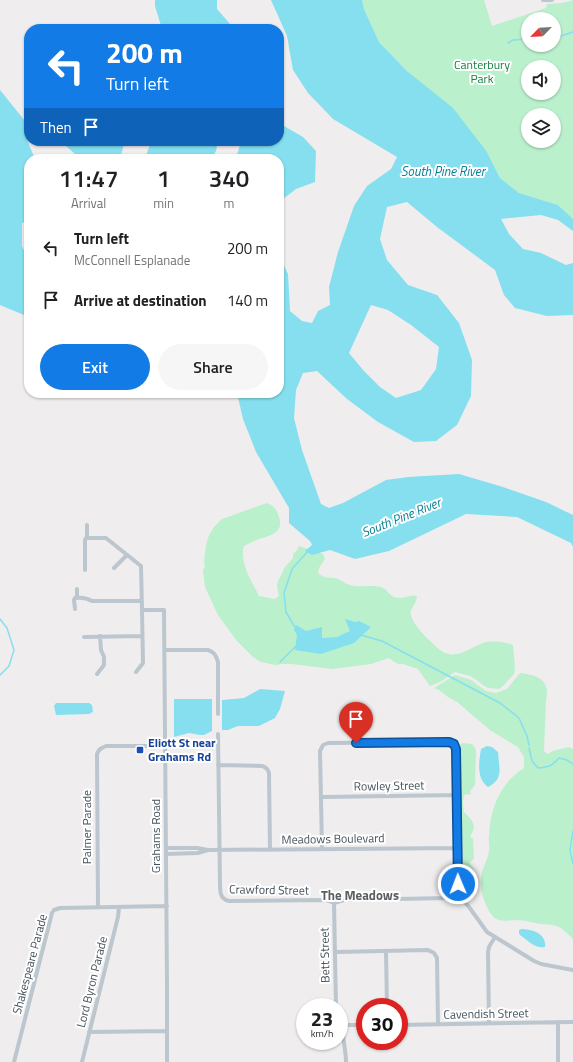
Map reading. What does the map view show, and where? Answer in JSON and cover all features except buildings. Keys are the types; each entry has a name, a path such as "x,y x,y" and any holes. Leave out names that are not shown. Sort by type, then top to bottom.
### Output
{"street":[{"path":"543,0 552,0"},
{"path":"85,570 85,540 87,538 87,524"},
{"path":"87,538 106,538 141,566 142,663 136,672"},
{"path":"114,568 127,555"},
{"path":"75,609 74,600 77,598 77,589"},
{"path":"77,598 88,598 92,601 142,601"},
{"name":"Grahams Road","path":"142,610 164,610 167,1062"},
{"path":"97,674 104,665 100,636"},
{"path":"84,637 142,636"},
{"path":"165,650 208,650 214,653 218,662 218,714"},
{"name":"Crawford Street","path":"218,734 220,894 222,898 229,901 326,900 334,903 344,900 448,898 459,896"},
{"path":"322,849 320,751 325,744 411,742 449,742 454,744 456,749 459,896 469,906 484,929 495,937 541,964 573,970"},
{"name":"Palmer Parade","path":"98,907 98,750 106,746 166,746"},
{"path":"218,766 262,766 268,770 270,850"},
{"name":"Rowley Street","path":"322,797 457,795"},
{"name":"Meadows Boulevard","path":"166,848 197,848 208,850 457,848"},
{"name":"Meadows Boulevard","path":"166,854 198,853 208,850"},
{"name":"Bett Street","path":"334,903 336,998"},
{"name":"Lord Byron Parade","path":"82,1062 120,906"},
{"name":"Shakespeare Parade","path":"14,1062 54,910 60,908 167,906"},
{"path":"489,1024 488,952 489,947 495,937"},
{"path":"336,952 428,950 434,953 437,958 438,1024"},
{"path":"386,952 387,998"},
{"path":"558,1022 558,1062"},
{"name":"Cavendish Street","path":"408,1025 573,1022"},
{"path":"89,1032 167,1031"},
{"path":"346,1050 346,1062"}],"green space":[{"name":"Canterbury Park","path":"362,0 484,0 492,26 521,16 521,52 561,52 561,12 534,12 546,8 547,4 562,3 573,0 573,219 558,205 519,193 500,178 487,152 379,42 364,9"},
{"path":"267,503 277,512 280,523 279,527 274,533 244,546 243,552 243,559 247,572 259,596 275,599 279,596 277,586 278,581 285,567 293,558 293,554 299,546 323,554 325,559 319,568 318,573 325,577 335,578 353,586 381,587 396,598 412,595 417,596 411,610 412,618 423,634 443,652 454,654 465,652 489,641 513,645 515,668 514,674 499,689 488,688 470,676 455,672 440,682 430,686 418,669 403,664 398,664 389,658 371,664 332,669 292,664 276,665 261,662 253,657 236,640 218,615 205,587 203,571 205,566 204,561 206,545 209,535 214,527 222,519"},
{"path":"520,673 532,675 541,679 546,687 544,751 548,754 553,751 569,747 573,749 573,939 557,926 520,920 498,920 492,916 486,906 481,888 481,882 489,851 490,826 494,807 509,781 524,768 524,757 518,747 490,730 457,702 434,688 455,675 471,680 486,691 496,693 507,689"},
{"path":"462,743 472,744 476,750 475,785 470,791 471,794 464,795 463,803 464,812 472,820 474,826 470,836 473,839 474,859 470,862 470,864 474,869 471,875 467,877 466,881 474,889 475,895 466,897 461,884 459,746"}],"water":[{"path":"155,0 217,0 217,9 230,24 160,24 155,6"},
{"name":"South Pine River","path":"271,0 362,0 364,9 379,42 407,71 453,108 487,152 500,178 519,193 558,205 573,219 573,231 558,220 541,215 501,219 509,234 523,249 541,253 566,265 573,263 573,315 547,316 515,308 504,295 495,270 437,227 407,202 387,207 380,239 387,260 408,285 437,295 459,323 472,360 471,396 457,425 436,441 414,442 378,422 347,399 317,371 303,373 296,390 294,418 302,450 321,504 329,508 343,503 386,480 459,474 546,502 573,515 573,547 571,543 517,517 466,514 389,551 355,559 330,550 312,555 305,551 312,545 310,541 289,523 289,508 256,452 243,419 238,398 284,398 284,266 288,274 290,311 302,321 312,323 318,311 330,305 329,287 338,252 354,206 367,186 391,169 397,157 333,119 308,93 293,70 284,24 282,24","holes":["371,305 388,310 411,325 439,347 436,369 421,390 396,398 380,387 349,353"]},
{"path":"0,90 24,120 24,146 30,146 33,154 24,154 24,222 22,223 22,246 24,250 24,315 0,305"},
{"path":"284,126 303,137 316,151 315,182 296,189 284,198 284,154 237,154 240,146 284,146"},
{"path":"66,146 124,146 121,154 75,154"},
{"path":"149,146 217,146 214,154 147,154"},
{"path":"345,619 355,622 359,621 371,627 354,643 321,654 295,650 297,635 294,630 296,625 306,631 322,627 322,638 337,637 350,631"},
{"path":"260,689 285,691 280,709 275,718 259,726 238,726 228,730 222,730 222,700 244,698"},
{"path":"174,699 212,699 212,731 204,735 189,733 174,737"},
{"path":"56,703 89,703 92,705 93,712 89,714 56,715 54,706"},
{"path":"487,746 492,747 498,752 499,768 498,777 493,784 488,787 484,783 479,770 481,749"},
{"path":"519,930 534,931 541,935 544,938 545,947 538,947 528,942 520,935"}],"waterway":[{"path":"561,36 573,32"},
{"path":"508,43 513,40 521,39"},
{"path":"296,629 286,612 284,593 292,569 308,551"},
{"path":"0,619 7,628 14,650 9,666 0,675"},
{"path":"361,635 382,641 500,703 519,718 527,736 529,745"},
{"path":"280,662 296,646"},
{"path":"529,748 532,761 538,768 550,766 559,758 567,760 573,764"},
{"path":"573,831 570,850 573,864"}],"place":[{"name":"Eliott St near Grahams Rd","path":"140,750"}],"district":[{"name":"The Meadows","path":"360,895"}],"route":[{"path":"356,743 449,742 454,744 456,749 458,884"}]}
